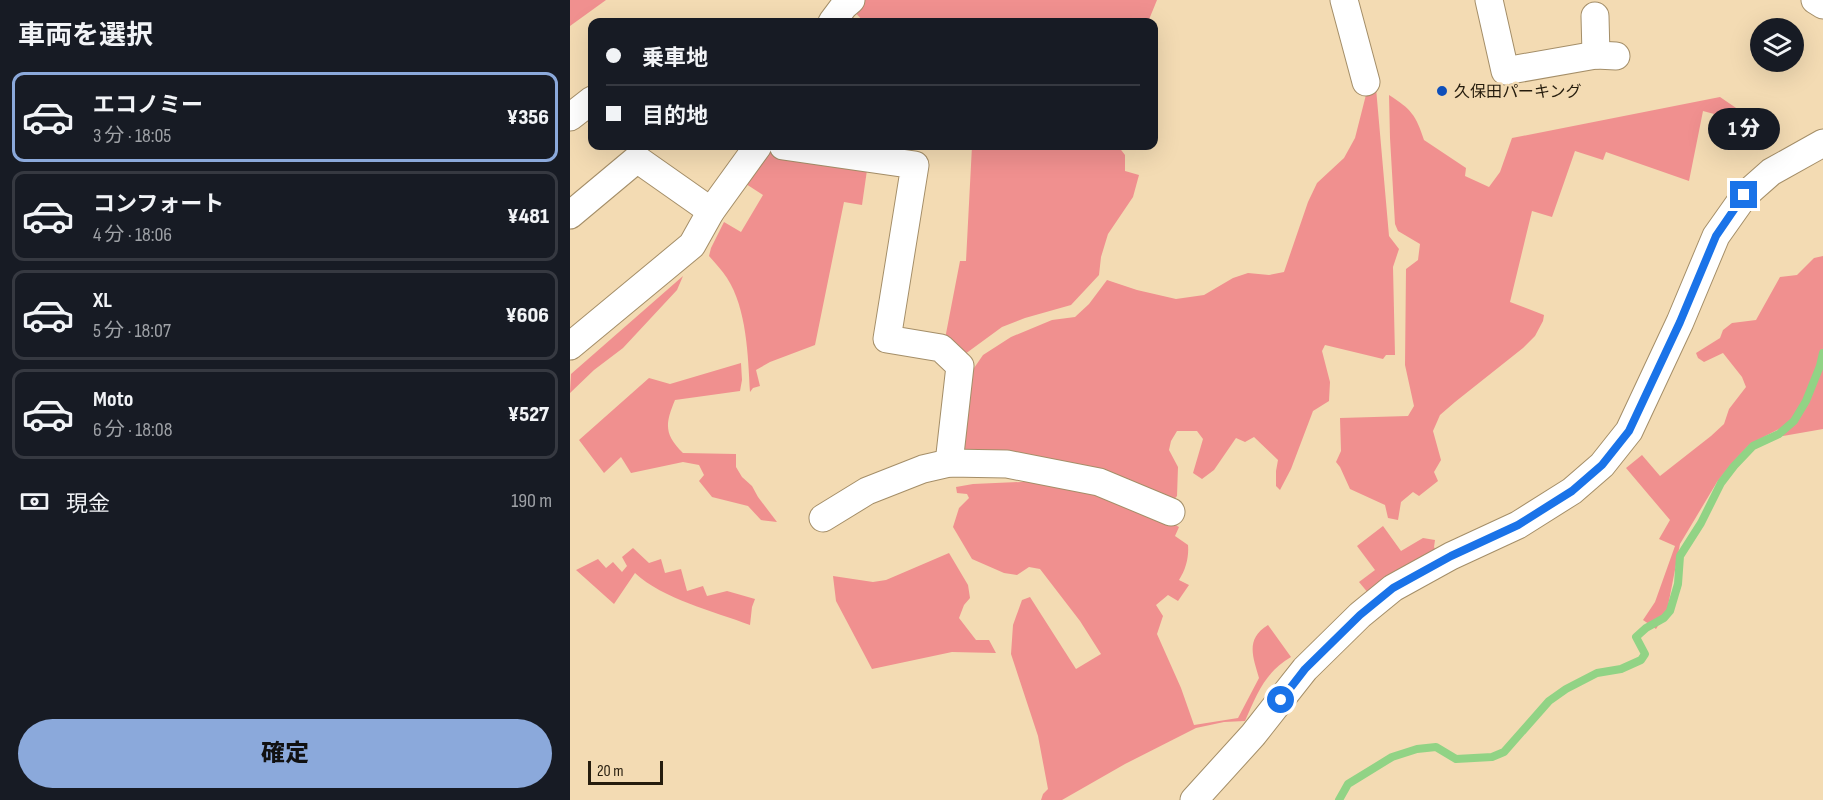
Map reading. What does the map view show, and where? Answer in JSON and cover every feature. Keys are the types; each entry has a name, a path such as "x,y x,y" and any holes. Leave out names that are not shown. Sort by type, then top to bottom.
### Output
{"street":[{"path":"835,18 851,0"},
{"path":"1344,0 1366,82"},
{"path":"1489,0 1505,71 1606,56 1595,16"},
{"path":"1815,0 1823,4"},
{"path":"570,117 588,103"},
{"path":"1194,800 1252,735 1305,669 1360,615 1393,588 1451,556 1518,525 1572,491 1602,465 1629,431 1680,322 1716,236 1744,195 1772,172 1823,142"},
{"path":"570,346 692,245 711,211 755,150"},
{"path":"811,150 915,165 887,339 940,348 960,366 949,463"},
{"path":"570,215 637,159 711,211"},
{"path":"824,518 867,491 923,469 949,463 1007,464 1099,482 1171,512"}],"shaded area":[{"path":"570,0 606,0 570,26"},
{"path":"861,0 1157,0 1150,18 860,18 851,8"},
{"path":"1370,79 1376,88 1389,236 1399,249 1393,267 1395,355 1386,355 1383,359 1325,345 1322,351 1330,382 1329,401 1313,411 1291,469 1280,490 1276,486 1278,460 1254,437 1245,442 1236,438 1214,470 1202,479 1193,473 1203,439 1197,431 1177,431 1169,450 1178,467 1177,496 1171,503 1095,473 1035,456 963,454 972,371 983,355 1011,337 1052,320 1075,317 1089,304 1107,280 1176,299 1204,295 1233,278 1248,273 1269,275 1284,272 1308,202 1317,183 1344,158 1355,138"},
{"path":"1389,95 1412,113 1424,140 1466,168 1465,176 1489,187 1500,172 1512,138 1720,97 1742,112 1740,121 1703,111 1689,181 1606,152 1603,160 1575,151 1552,217 1532,211 1510,302 1544,315 1543,321 1535,336 1523,348 1440,415 1433,431 1441,460 1434,472 1438,481 1419,496 1413,492 1401,502 1398,520 1388,518 1385,505 1350,489 1336,462 1341,451 1340,418 1408,416 1414,406 1405,365 1406,269 1418,260 1420,244 1398,231 1395,224"},
{"path":"773,150 868,163 862,205 844,202 815,345 770,362 756,370 760,386 753,388 750,392 745,333 739,304 727,278 709,256 724,222 741,232 763,195 746,184 765,155"},
{"path":"972,150 1121,150 1125,155 1125,171 1139,175 1133,197 1108,234 1101,257 1099,275 1071,305 1002,327 961,357 944,344 960,261 966,261"},
{"path":"1823,256 1823,429 1783,436 1781,428 1750,444 1732,463 1717,482 1680,544 1667,611 1656,629 1643,620 1655,602 1675,546 1659,539 1670,520 1626,468 1642,455 1660,476 1724,424 1729,409 1746,387 1742,377 1723,353 1704,362 1698,358 1696,353 1720,338 1723,330 1732,323 1756,320 1780,277 1797,275 1814,258"},
{"path":"683,276 677,290 623,348 594,370 570,393 571,374"},
{"path":"741,363 740,391 675,400 669,416 669,434 683,453 736,454 736,467 742,477 752,486 777,522 761,520 748,506 712,497 699,481 704,475 699,465 683,462 631,473 621,457 604,473 579,440 649,378 670,384"},
{"path":"1043,481 1144,508 1179,527 1175,536 1188,545 1188,549 1185,567 1179,580 1189,585 1178,601 1168,595 1156,605 1163,616 1157,634 1181,688 1194,725 1238,718 1259,678 1253,656 1253,642 1261,630 1268,625 1291,657 1268,677 1245,721 1224,722 1196,728 1125,764 1062,800 1041,800 1048,789 1038,736 1011,654 1013,625 1022,600 1030,597 1076,669 1101,654 1080,621 1040,569 1029,567 1017,575 1004,573 972,559 953,527 959,508 969,498 967,494 957,493 956,487 973,484"},
{"path":"1383,526 1401,551 1423,538 1435,540 1436,551 1369,594 1359,582 1375,570 1357,546"},
{"path":"633,548 649,563 661,559 665,573 681,569 687,591 703,586 707,596 727,591 755,599 750,625 674,597 646,582 635,573 614,604 576,570 598,559 606,568 613,562 622,572 627,566 622,557"},
{"path":"949,553 968,585 970,598 964,605 959,618 976,640 989,640 996,653 952,652 872,669 836,601 833,576 873,582 886,580"}],"waterway":[{"path":"1339,800 1348,784 1392,757 1417,749 1436,747 1456,759 1492,757 1504,752 1549,701 1566,689 1597,673 1621,669 1641,660 1645,654 1636,637 1646,628 1664,618 1670,611 1678,584 1680,556 1701,523 1721,483 1753,446 1779,434 1794,421 1806,401 1823,353"}],"place":[{"name":"久保田パーキング","path":"1442,91"}],"route":[{"path":"1281,700 1305,669 1360,615 1393,588 1451,556 1518,525 1572,491 1602,465 1629,431 1680,322 1716,236 1744,195"}]}
